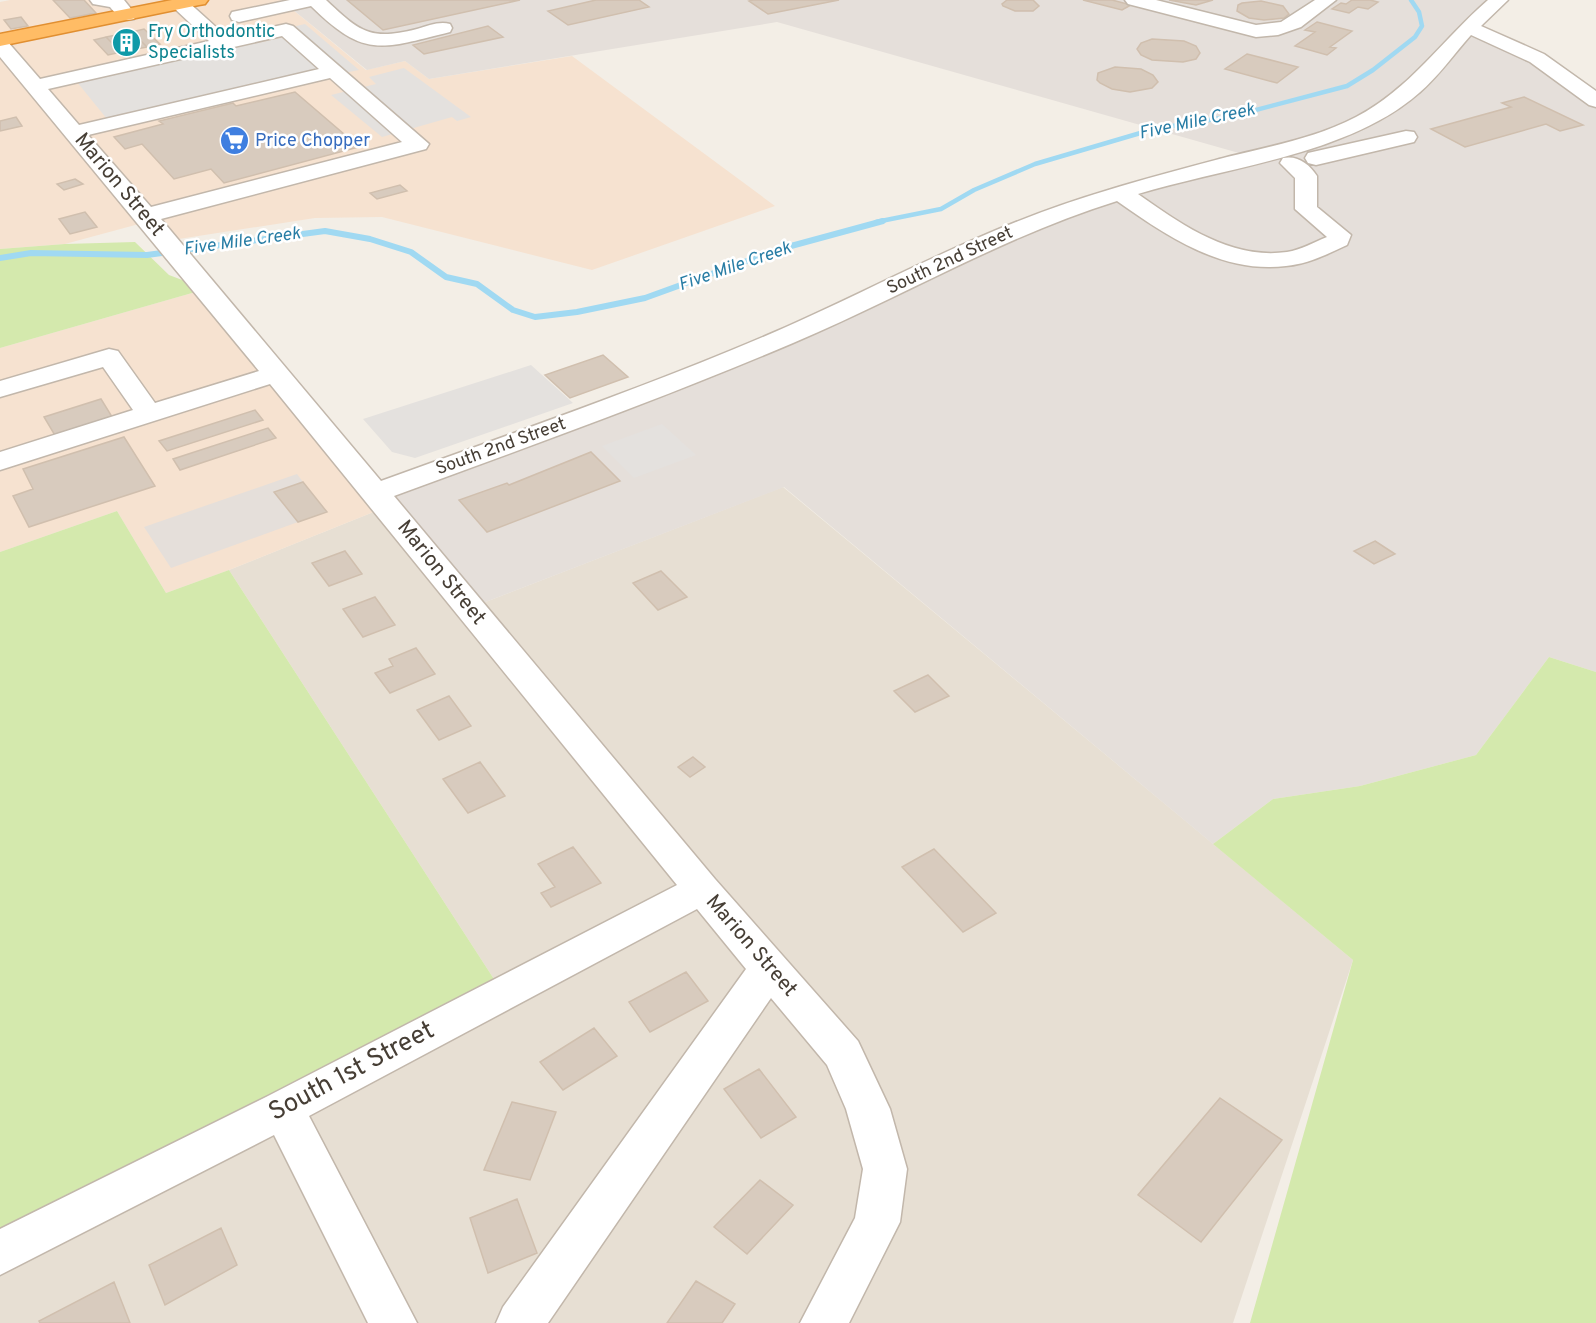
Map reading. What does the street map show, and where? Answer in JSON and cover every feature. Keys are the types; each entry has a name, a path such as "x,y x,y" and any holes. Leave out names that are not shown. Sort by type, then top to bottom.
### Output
{"highway":[{"path":"0,43 116,4 192,1"}],"street":[{"path":"1134,0 1256,31 1274,31 1291,27 1327,0"},
{"name":"South 2nd Street","path":"375,493 624,401 785,337 1006,234 1070,208 1121,193 1282,158 1365,121 1392,105 1412,89 1468,27 1500,0"},
{"path":"192,1 232,42"},
{"path":"286,30 289,24 320,4"},
{"path":"239,16 320,4 355,33 376,40 443,28"},
{"path":"1468,27 1537,58 1596,101"},
{"path":"25,81 286,30"},
{"path":"145,216 418,144 286,30"},
{"name":"Marion Street","path":"0,43 25,81 75,132 702,889 843,1054 868,1108 885,1169 877,1222 824,1323"},
{"path":"75,132 334,71"},
{"path":"1282,158 1406,137"},
{"path":"1121,193 1203,245 1227,255 1258,261 1288,259 1339,240 1339,236 1306,208 1306,176 1282,158"},
{"path":"0,389 109,357 149,414"},
{"path":"0,461 276,374"},
{"name":"South 1st Street","path":"0,1253 283,1109 702,889"},
{"path":"520,1323 770,968"},
{"path":"283,1109 393,1323"}],"shaded area":[{"path":"10,0 281,0 366,70 405,61 429,79 572,56 775,206 592,270 382,217 315,218 166,241 150,221 65,244 0,249 0,2"},
{"path":"281,0 1499,0 1468,27 1537,58 1596,101 1596,672 1549,657 1476,755 1360,786 1273,799 1213,844 784,487 470,608 375,493 625,401 1006,234 1253,157 777,22 429,79 405,61 367,70"},
{"path":"305,24 359,70 107,119 77,82 299,34 292,27"},
{"path":"404,68 471,117 457,121 452,117 382,137 331,95 376,84 369,77"},
{"path":"206,289 386,507 166,593 117,511 0,552 0,348"},
{"path":"531,365 573,403 415,458 392,452 363,419"},
{"path":"662,424 696,455 634,478 602,446"},
{"path":"297,474 303,482 275,492 298,522 171,568 144,527"},
{"path":"783,487 1353,960 1233,1323 0,1323 0,1253 503,993 229,570 386,507 470,608"}],"green space":[{"path":"135,242 169,275 206,289 0,348 0,249"},
{"path":"117,511 166,593 229,570 503,993 0,1253 0,552"},
{"path":"1549,657 1596,672 1596,1323 1250,1323 1353,960 1213,844 1273,799 1360,786 1476,755"}],"building":[{"path":"53,0 84,0 96,13 70,18"},
{"path":"347,0 520,0 383,30"},
{"path":"596,0 639,0 649,7 568,25 548,11"},
{"path":"839,0 768,14 749,1"},
{"path":"1007,0 1033,0 1039,6 1033,11 1015,11 1003,6 1002,4"},
{"path":"1083,0 1112,0 1131,5 1122,10"},
{"path":"1169,0 1213,0 1196,5"},
{"path":"1352,0 1378,2 1368,9 1358,7 1349,13 1332,9"},
{"path":"1261,1 1283,6 1289,14 1284,18 1264,20 1249,18 1237,11 1238,5 1242,3"},
{"path":"21,17 28,26 11,29 4,20"},
{"path":"1317,22 1352,31 1330,47 1336,48 1327,55 1295,46 1315,32 1305,30"},
{"path":"488,26 503,37 424,54 413,45"},
{"path":"144,29 160,44 147,47 132,32"},
{"name":"Fry Orthodontic Specialists","path":"132,32 147,47 121,52 106,37"},
{"path":"106,37 121,52 108,55 94,40"},
{"path":"1152,39 1184,41 1196,46 1200,53 1196,59 1183,62 1152,60 1141,55 1137,49 1141,43"},
{"path":"1247,54 1298,67 1277,83 1225,69"},
{"path":"1115,67 1141,69 1153,75 1158,82 1152,88 1130,92 1112,89 1097,80 1098,73"},
{"name":"Price Chopper","path":"295,92 359,147 224,183 211,169 174,179 142,144 125,149 114,137 163,124 159,121 233,103 236,106"},
{"path":"1524,97 1583,125 1560,131 1546,124 1465,147 1431,129 1511,107 1502,103"},
{"path":"16,117 22,126 0,131 0,121"},
{"path":"75,179 83,184 64,190 57,184"},
{"path":"400,185 407,191 377,199 370,193"},
{"path":"85,212 97,227 70,234 59,219"},
{"path":"603,355 628,377 570,398 545,375"},
{"path":"101,399 114,420 56,437 44,417"},
{"path":"255,410 263,420 167,451 159,441"},
{"path":"268,428 276,438 180,470 173,459"},
{"path":"124,437 155,486 29,527 13,496 33,489 23,469"},
{"path":"591,452 620,481 487,532 459,500 507,483 509,485"},
{"path":"303,482 327,512 298,522 274,492"},
{"path":"1375,541 1395,554 1374,564 1354,551"},
{"path":"345,551 362,574 329,586 312,563"},
{"path":"661,571 687,597 658,610 633,583"},
{"path":"375,597 395,625 363,637 343,609"},
{"path":"416,648 435,674 390,693 375,673 393,666 389,659"},
{"path":"928,675 949,696 915,712 894,691"},
{"path":"449,696 471,726 439,740 417,710"},
{"path":"693,757 705,767 690,777 678,767"},
{"path":"480,762 505,796 468,813 443,779"},
{"path":"573,847 601,883 551,907 541,893 555,887 538,864"},
{"path":"934,849 996,913 963,932 902,867"},
{"path":"686,972 708,1001 650,1032 629,1002"},
{"path":"594,1028 617,1056 563,1090 540,1062"},
{"path":"759,1069 796,1117 761,1138 724,1089"},
{"path":"1220,1098 1282,1140 1201,1242 1138,1195"},
{"path":"512,1102 556,1112 530,1180 484,1170"},
{"path":"760,1180 793,1205 747,1254 714,1227"},
{"path":"517,1199 537,1253 488,1273 470,1218"},
{"path":"221,1228 237,1265 165,1305 149,1265"},
{"path":"696,1281 735,1304 722,1323 667,1323"},
{"path":"114,1282 130,1323 40,1323 39,1321"}],"waterway":[{"name":"Five Mile Creek","path":"876,222 941,209 974,190 1035,164 1154,129 1233,116 1347,86 1373,70 1415,37 1422,26 1419,12 1411,0"},
{"name":"Five Mile Creek","path":"0,258 31,253 147,255 325,231 370,239 411,252 446,277 477,284 513,310 535,317 577,312 645,298 780,249 883,221"}],"place":[{"name":"Fry Orthodontic Specialists","path":"127,42"},
{"name":"Price Chopper","path":"234,141"}]}
